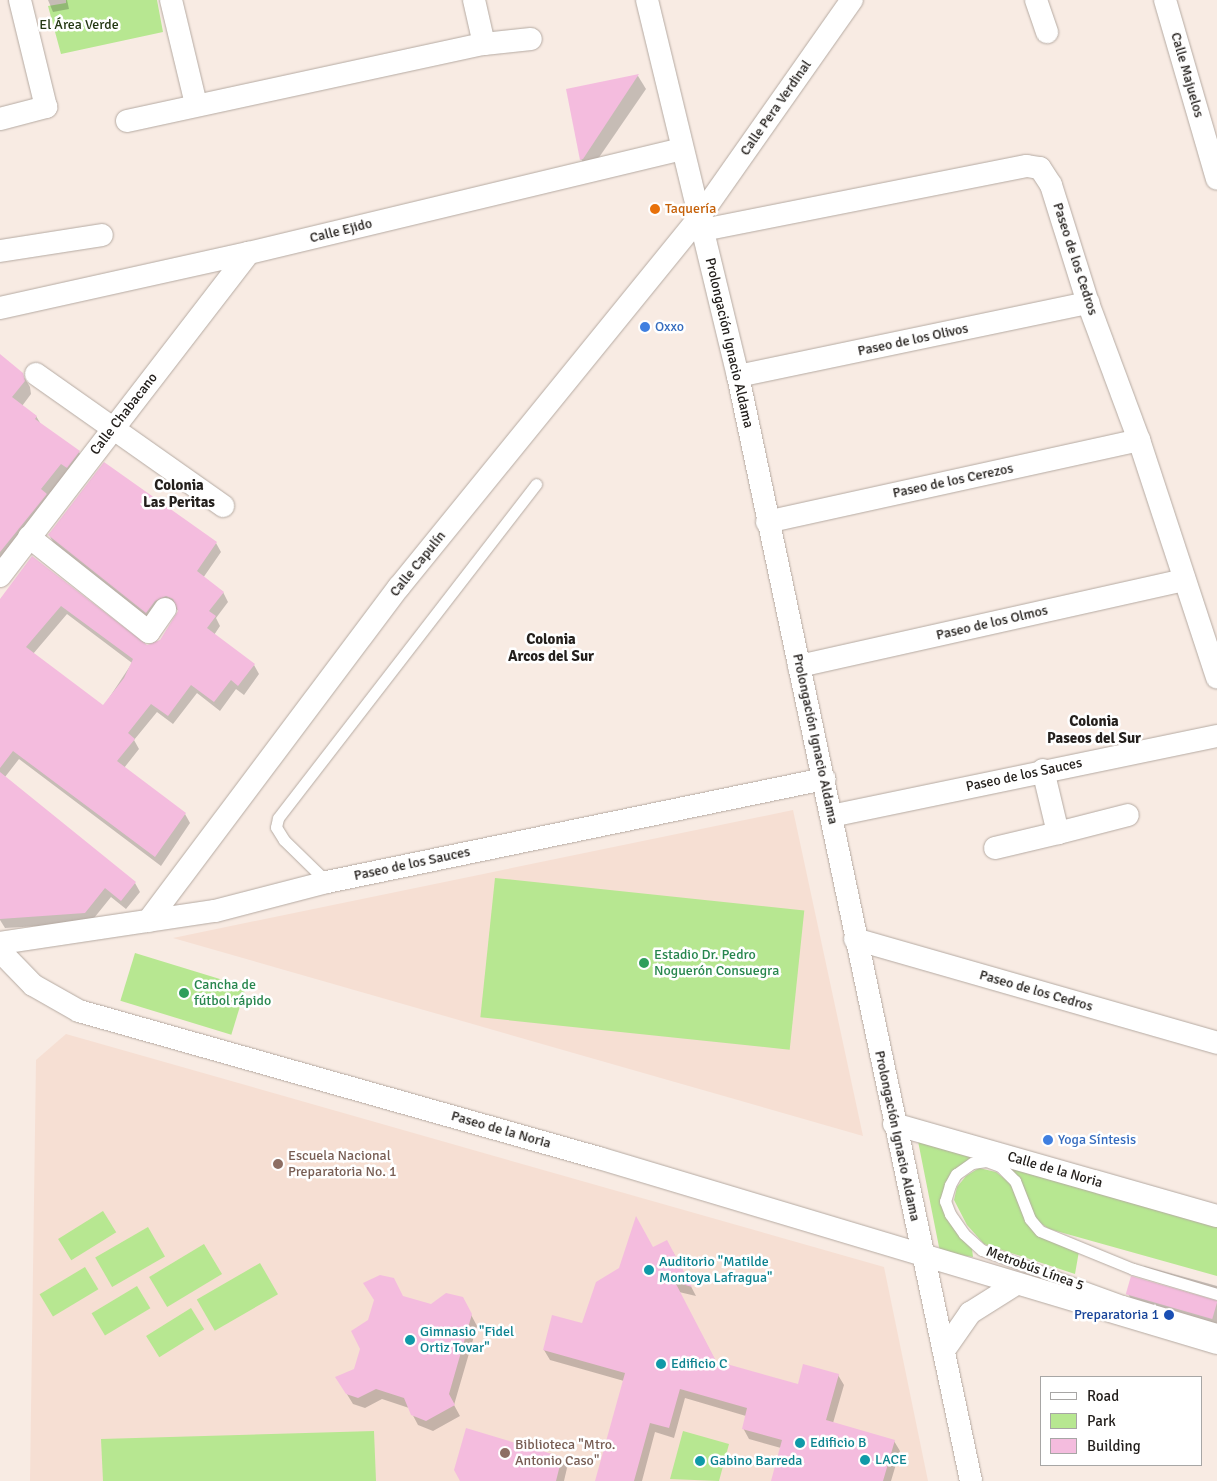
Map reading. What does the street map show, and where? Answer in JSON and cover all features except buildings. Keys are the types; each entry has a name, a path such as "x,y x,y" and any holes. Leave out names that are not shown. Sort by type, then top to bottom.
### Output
{"street":[{"path":"0,119 46,107 20,0"},
{"path":"171,0 196,104"},
{"path":"474,0 484,44"},
{"name":"Prolongación Ignacio Aldama","path":"648,0 681,148 738,376 767,522 824,779 855,939 945,1350 971,1481"},
{"name":"Calle Pera Verdinal","path":"701,223 852,0"},
{"path":"1036,0 1047,32"},
{"name":"Calle Majuelos","path":"1165,0 1213,147 1217,179"},
{"path":"126,121 196,104 484,44 531,39"},
{"name":"Calle Ejido","path":"0,308 248,253 681,148"},
{"name":"Paseo de los Cedros","path":"701,223 1027,166 1040,168 1051,185 1088,303 1139,440 1217,677"},
{"name":"Calle Capulín","path":"148,921 399,587 701,223"},
{"path":"0,251 102,235"},
{"name":"Calle Chabacano","path":"0,576 248,253"},
{"name":"Paseo de los Olivos","path":"738,376 1088,303"},
{"path":"36,374 112,430 223,506"},
{"name":"Paseo de los Cerezos","path":"767,522 1139,440"},
{"path":"29,537 149,632 165,609"},
{"name":"Paseo de los Olmos","path":"799,666 1185,580"},
{"name":"Paseo de los Sauces","path":"831,816 1043,770 1217,736"},
{"path":"1043,770 1058,833"},
{"name":"Paseo de los Sauces","path":"0,943 214,911 327,882 824,779"},
{"path":"995,848 1128,815"},
{"name":"Paseo de los Cedros","path":"855,939 1217,1043"},
{"name":"Paseo de la Noria","path":"0,951 33,985 78,1010 599,1158 923,1255"},
{"name":"Calle de la Noria","path":"894,1124 1217,1216"},
{"path":"923,1255 1217,1343"},
{"path":"945,1350 970,1313 1016,1284"}],"lane":[{"path":"327,882 284,840 276,827 278,818 536,484"},
{"name":"Metrobús Línea 5","path":"1217,1294 1133,1269 1040,1231 1030,1219 1016,1181 986,1161 972,1163 956,1174 950,1185 945,1201 950,1214 964,1234 982,1250 1123,1301 1217,1329"}],"shaded area":[{"path":"793,810 863,1136 173,938"},
{"name":"Escuela Nacional Preparatoria No. 1","path":"66,1034 884,1267 928,1481 30,1481 36,1060"}],"green space":[{"name":"El Área Verde","path":"66,0 157,0 163,32 61,54 48,6 66,3"},
{"name":"Estadio Dr. Pedro Noguerón Consuegra","path":"495,878 804,911 790,1050 480,1017"},
{"name":"Cancha de fútbol rápido","path":"135,953 246,987 231,1035 120,1001"},
{"path":"916,1131 1217,1222 1217,1276 1049,1229 1036,1220 1019,1180 988,1158 945,1183 952,1221 972,1249 973,1257 940,1252"},
{"path":"979,1168 996,1172 1010,1183 1026,1220 1079,1251 1075,1274 984,1244 967,1225 954,1200 957,1187 966,1176"},
{"path":"103,1211 116,1232 71,1260 58,1239"},
{"path":"148,1227 165,1256 112,1287 95,1258"},
{"path":"204,1244 222,1274 167,1307 149,1277"},
{"path":"260,1263 278,1294 215,1331 197,1300"},
{"path":"85,1267 98,1289 53,1317 40,1294"},
{"path":"137,1286 150,1308 105,1336 92,1313"},
{"path":"191,1308 204,1329 159,1357 146,1336"},
{"path":"374,1431 376,1481 103,1481 101,1439"},
{"path":"683,1431 729,1444 719,1481 670,1479"}],"place":[{"name":"Taquería","path":"655,209"},
{"name":"Oxxo","path":"645,327"},
{"name":"Estadio Dr. Pedro Noguerón Consuegra","path":"644,963"},
{"name":"Cancha de fútbol rápido","path":"184,993"},
{"name":"Yoga Síntesis","path":"1048,1140"},
{"name":"Escuela Nacional Preparatoria No. 1","path":"278,1164"},
{"name":"Auditorio \"Matilde Montoya Lafragua\"","path":"649,1270"},
{"name":"Preparatoria 1","path":"1169,1315"},
{"name":"Gimnasio \"Fidel Ortiz Tovar\"","path":"410,1340"},
{"name":"Edificio C","path":"661,1364"},
{"name":"Edificio B","path":"800,1443"},
{"name":"Biblioteca \"Mtro. Antonio Caso\"","path":"505,1453"},
{"name":"LACE","path":"865,1460"},
{"name":"Gabino Barreda","path":"700,1461"}],"district":[{"name":"Colonia Las Peritas","path":"179,494"},
{"name":"Colonia Arcos del Sur","path":"551,648"},
{"name":"Colonia Paseos del Sur","path":"1094,730"}]}
